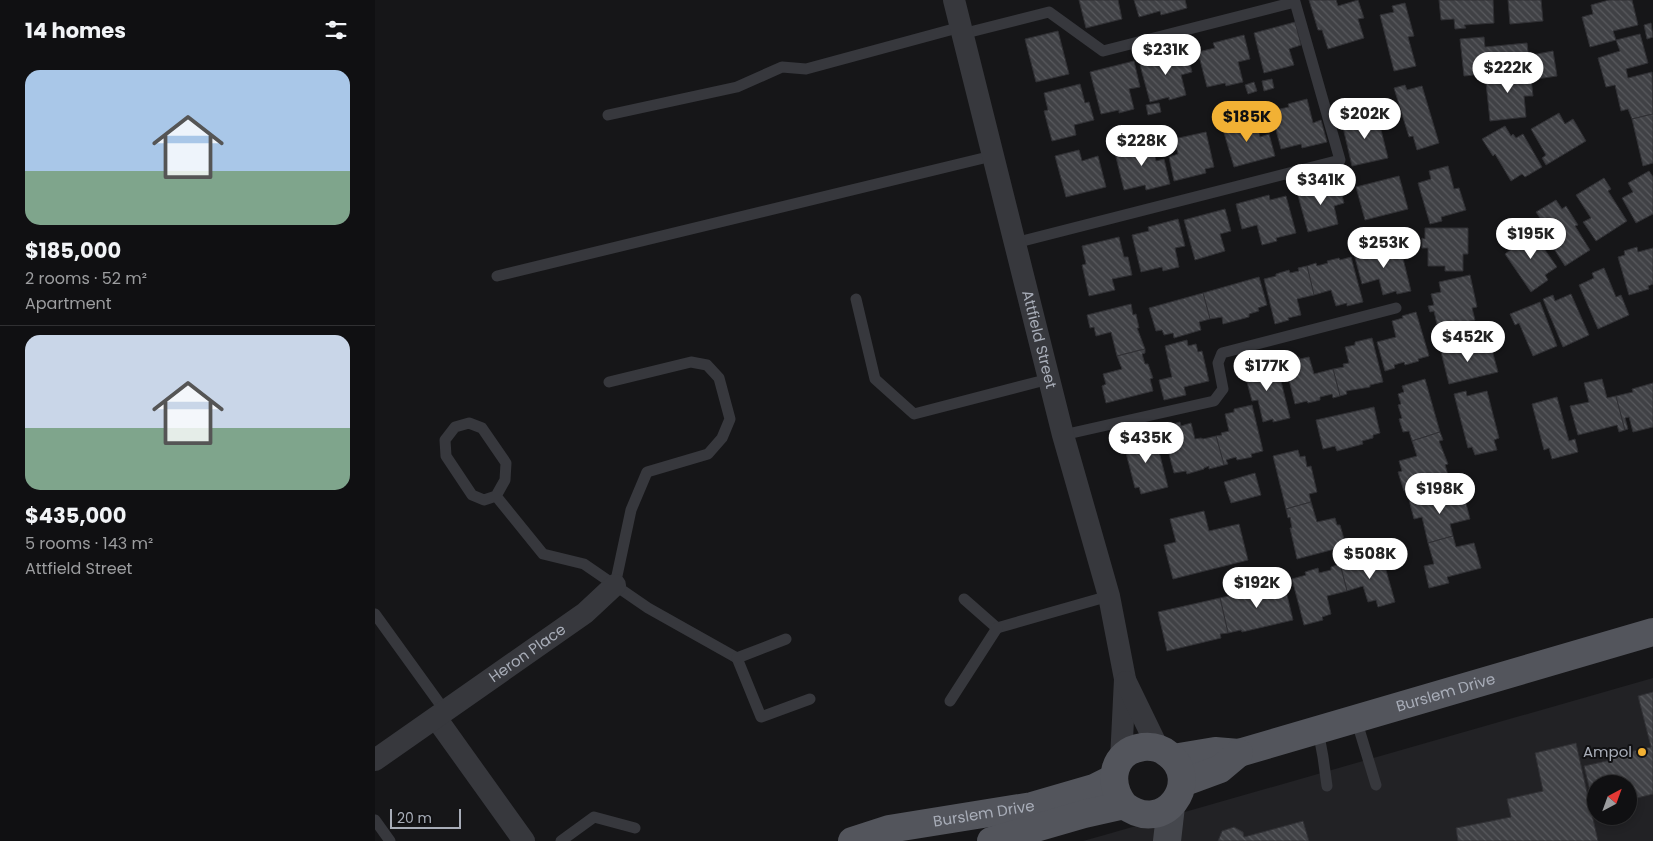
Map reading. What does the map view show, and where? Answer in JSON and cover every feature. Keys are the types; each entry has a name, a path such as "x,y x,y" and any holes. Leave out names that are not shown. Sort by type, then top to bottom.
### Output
{"main road":[{"name":"Burslem Drive","path":"991,841 1085,814 1132,810 1157,813 1171,774 1215,751 1239,753 1653,632"},
{"name":"Burslem Drive","path":"852,841 889,829 1032,806 1094,788 1117,769 1129,752 1138,748 1148,747 1171,774"},
{"path":"1117,769 1114,788 1118,797 1132,810"}],"street":[{"name":"Attfield Street","path":"954,0 1063,435 1109,596 1125,679 1171,774"},
{"name":"Heron Place","path":"375,760 585,613 615,584"},
{"name":"Attfield Street","path":"1117,769 1125,679"},
{"path":"441,715 524,841"},
{"path":"1167,841 1171,774"},
{"path":"1132,810 1156,841"}],"lane":[{"path":"608,115 737,87 782,67 806,69 961,31 1049,12 1103,51 1295,2 1340,160 1015,242"},
{"path":"497,276 993,156"},
{"path":"856,299 875,379 914,414 1049,379"},
{"path":"1063,435 1214,401 1223,389 1218,363 1222,353 1396,308"},
{"path":"609,382 691,362 707,365 719,378 730,419 722,438 707,454 647,472 631,510 615,584"},
{"path":"469,422 482,428 505,463 505,480 496,496 483,500 472,495 446,456 445,440 455,427 469,422"},
{"path":"496,496 543,554 583,564 648,608 737,658 761,717 810,699"},
{"path":"950,701 997,628 1109,596"},
{"path":"963,599 997,628"},
{"path":"375,614 441,715"},
{"path":"737,658 786,639"},
{"path":"1356,719 1376,785"},
{"path":"1318,730 1327,786"},
{"path":"561,841 594,817 635,828"},
{"path":"375,820 390,841"}],"shaded area":[{"path":"1653,678 1653,841 1083,841"}],"building":[{"path":"1079,0 1118,0 1122,19 1086,28"},
{"path":"1134,0 1185,0 1187,8 1161,15 1160,11 1139,17"},
{"path":"1309,0 1336,0 1338,6 1358,0 1364,18 1358,19 1364,38 1328,49 1322,30 1318,30"},
{"path":"1439,0 1493,0 1494,23 1464,25 1466,28 1455,29 1454,19 1441,20"},
{"path":"1508,0 1541,0 1543,21 1510,24"},
{"path":"1609,0 1632,0 1638,25 1613,31 1616,40 1590,47 1582,17 1593,14 1591,5"},
{"path":"1405,3 1414,36 1408,37 1416,66 1394,71 1380,15 1394,12 1392,6"},
{"path":"1295,22 1301,45 1289,49 1294,65 1264,73 1254,33"},
{"path":"1651,23 1653,37 1647,39 1644,25"},
{"path":"1058,31 1069,74 1036,82 1025,39"},
{"path":"1640,34 1648,63 1626,69 1628,78 1652,72 1653,114 1632,119 1628,109 1621,111 1615,85 1606,87 1598,58 1620,51 1616,40"},
{"path":"1244,35 1250,59 1238,62 1243,82 1226,86 1225,83 1207,87 1198,52 1215,48 1213,43"},
{"path":"1484,37 1485,47 1527,43 1530,69 1464,76 1460,39"},
{"path":"1186,49 1192,72 1181,75 1186,95 1169,100 1169,97 1150,102 1140,65 1159,60 1157,56"},
{"path":"1553,51 1557,76 1536,79 1532,55"},
{"path":"1134,61 1140,87 1129,89 1134,109 1119,113 1119,110 1101,114 1090,72"},
{"path":"1530,69 1533,96 1524,96 1526,117 1490,121 1485,73"},
{"path":"1272,79 1274,88 1264,91 1262,81"},
{"path":"1254,82 1257,91 1248,94 1245,85"},
{"path":"1080,84 1085,103 1089,102 1094,120 1074,125 1076,135 1052,141 1044,111 1048,110 1044,93"},
{"path":"1405,85 1407,90 1422,86 1439,143 1417,150 1413,136 1409,137 1394,88"},
{"path":"1307,99 1313,123 1321,120 1327,142 1302,148 1301,144 1281,149 1271,111 1289,107 1288,104"},
{"path":"1159,103 1161,112 1148,115 1146,105"},
{"path":"1387,107 1389,117 1380,118 1378,109"},
{"path":"1559,113 1565,124 1573,119 1586,141 1546,165 1542,158 1546,155 1531,129"},
{"path":"1377,114 1388,158 1352,166 1342,123"},
{"path":"1653,114 1653,163 1643,166 1632,119"},
{"path":"1255,117 1260,137 1269,134 1275,156 1234,167 1222,126"},
{"path":"1505,126 1511,136 1513,134 1516,138 1523,134 1542,167 1525,177 1522,174 1511,181 1495,154 1493,156 1482,139"},
{"path":"1206,132 1214,167 1205,169 1206,173 1174,181 1169,157 1178,154 1174,139"},
{"path":"1151,140 1156,161 1164,159 1170,184 1146,190 1145,185 1124,190 1115,153 1134,148 1133,144"},
{"path":"1079,150 1082,161 1098,156 1106,187 1066,197 1055,156"},
{"path":"1448,166 1454,189 1459,188 1466,210 1441,217 1442,221 1430,224 1418,183 1431,179 1429,171"},
{"path":"1649,171 1653,177 1653,214 1636,223 1622,198 1633,192 1628,183"},
{"path":"1399,176 1408,209 1365,220 1356,187"},
{"path":"1604,178 1611,189 1608,191 1627,221 1596,241 1583,222 1591,218 1576,195"},
{"path":"1338,181 1344,203 1334,206 1338,224 1308,232 1297,192"},
{"path":"1269,195 1270,200 1286,196 1296,233 1276,238 1277,241 1262,245 1257,225 1242,229 1236,204"},
{"path":"1556,200 1562,209 1566,206 1578,225 1575,226 1590,250 1565,266 1538,224 1542,221 1536,212"},
{"path":"1225,209 1231,231 1220,234 1225,251 1195,260 1184,220"},
{"path":"1178,219 1185,246 1175,248 1179,267 1163,271 1162,267 1141,272 1132,235 1149,231 1148,227"},
{"path":"1425,228 1468,228 1468,254 1463,254 1463,271 1445,271 1445,266 1428,266 1428,248 1422,248 1422,238 1425,239"},
{"path":"1530,229 1557,267 1545,275 1548,280 1531,292 1505,254 1513,248 1510,243"},
{"path":"1119,237 1124,257 1128,257 1132,275 1112,279 1115,290 1089,296 1082,265 1086,264 1082,246"},
{"path":"1400,246 1411,291 1397,294 1396,291 1383,295 1379,279 1362,284 1354,254 1363,251 1364,254 1374,252 1373,250"},
{"path":"1637,247 1638,252 1653,248 1653,284 1648,286 1649,289 1629,295 1618,257 1625,255 1624,251"},
{"path":"1351,257 1363,302 1347,306 1347,303 1336,306 1331,290 1314,295 1307,266 1316,263 1317,266 1328,263 1327,261"},
{"path":"1307,266 1314,295 1297,299 1301,315 1275,324 1264,279 1289,270 1290,273 1299,271 1298,268"},
{"path":"1604,268 1616,297 1621,295 1629,315 1598,329 1579,285 1594,278 1592,273"},
{"path":"1470,275 1477,307 1472,308 1475,320 1438,329 1434,311 1430,312 1428,306 1434,305 1431,294 1441,292 1439,282"},
{"path":"1259,277 1267,305 1258,308 1259,311 1249,314 1249,317 1223,324 1222,317 1210,319 1203,293"},
{"path":"1203,293 1210,319 1199,322 1201,330 1174,338 1173,333 1164,335 1162,330 1156,331 1149,308"},
{"path":"1571,294 1589,335 1563,347 1543,299 1553,295 1555,301"},
{"path":"1540,302 1557,346 1533,356 1519,323 1515,325 1510,314"},
{"path":"1131,304 1133,315 1136,314 1139,328 1137,328 1145,349 1117,356 1111,332 1096,336 1094,327 1090,328 1087,315"},
{"path":"1416,312 1429,356 1405,365 1404,362 1394,365 1395,368 1385,371 1377,342 1396,337 1392,321"},
{"path":"1372,338 1383,382 1370,385 1370,387 1346,391 1347,394 1340,396 1333,369 1344,367 1343,364 1349,363 1345,347 1355,345 1355,342"},
{"path":"1187,340 1188,346 1196,344 1198,352 1202,351 1209,381 1184,387 1186,395 1164,400 1159,380 1172,377 1165,346"},
{"path":"1490,343 1498,372 1449,384 1440,348 1452,345 1454,352"},
{"path":"1145,349 1145,353 1142,354 1153,378 1150,379 1153,391 1106,403 1102,386 1106,384 1103,374 1122,369 1117,356"},
{"path":"1261,357 1266,376 1279,373 1290,418 1273,422 1273,419 1263,422 1258,400 1252,401 1243,367 1253,364 1252,359"},
{"path":"1299,357 1300,359 1309,357 1314,374 1333,369 1340,396 1333,398 1332,394 1320,397 1320,400 1295,404 1284,360"},
{"path":"1425,379 1440,432 1412,441 1409,431 1403,432 1399,419 1402,418 1398,405 1401,404 1398,394 1404,392 1402,386"},
{"path":"1602,379 1607,398 1616,396 1625,430 1619,432 1617,425 1578,435 1570,406 1589,402 1584,383"},
{"path":"1653,383 1653,427 1633,432 1629,417 1625,418 1628,429 1625,430 1616,396 1633,392 1632,389"},
{"path":"1466,391 1467,396 1487,391 1499,438 1494,440 1497,450 1475,455 1472,447 1468,448 1454,394"},
{"path":"1557,397 1569,441 1575,439 1578,452 1552,459 1549,448 1544,450 1532,404"},
{"path":"1252,405 1263,451 1251,454 1252,457 1237,460 1236,457 1226,460 1228,464 1224,465 1216,436 1229,431 1225,414 1234,412 1234,409"},
{"path":"1374,407 1380,433 1373,435 1373,438 1362,441 1363,444 1337,451 1335,446 1323,449 1316,420"},
{"path":"1180,422 1181,426 1191,423 1195,439 1216,436 1224,465 1209,469 1209,466 1187,474 1186,471 1174,473 1162,427"},
{"path":"1154,432 1168,487 1141,494 1139,487 1135,488 1126,453 1132,452 1129,438"},
{"path":"1440,432 1443,440 1439,441 1448,464 1445,465 1449,478 1404,491 1398,472 1402,471 1399,461 1417,456 1412,441"},
{"path":"1298,450 1300,457 1305,456 1307,467 1311,466 1317,492 1309,494 1311,502 1286,509 1273,456"},
{"path":"1255,473 1261,495 1231,503 1224,482"},
{"path":"1463,492 1470,519 1450,524 1453,536 1428,543 1422,517 1414,519 1409,500 1425,496 1428,501"},
{"path":"1311,502 1317,522 1335,518 1337,525 1340,525 1346,546 1297,559 1290,528 1292,528 1290,517 1288,518 1286,509"},
{"path":"1204,511 1209,531 1239,524 1248,560 1173,579 1164,545 1176,542 1170,519"},
{"path":"1453,536 1456,547 1474,543 1481,568 1447,577 1449,583 1429,588 1424,566 1434,564 1428,543"},
{"path":"1382,556 1395,602 1378,607 1376,600 1368,602 1363,586 1347,591 1340,564 1345,566 1358,563 1357,560"},
{"path":"1340,564 1347,591 1327,596 1331,614 1322,617 1323,620 1304,625 1292,579 1306,575 1305,572 1318,568 1319,573 1331,570 1331,567"},
{"path":"1284,583 1293,620 1242,632 1241,630 1228,633 1220,598"},
{"path":"1220,598 1228,633 1220,634 1221,638 1167,651 1158,612"},
{"name":"Ampol","path":"1653,692 1653,794 1637,798 1637,775 1587,775 1587,778 1584,766 1611,760 1611,756 1651,747 1638,696"},
{"path":"1576,743 1587,792 1587,825 1594,825 1598,841 1458,841 1456,828 1511,817 1507,799 1543,791 1535,753"},
{"path":"1303,821 1309,841 1218,841 1222,831 1234,827 1243,832 1244,837"}],"place":[{"name":"Ampol","path":"1642,752"}]}
